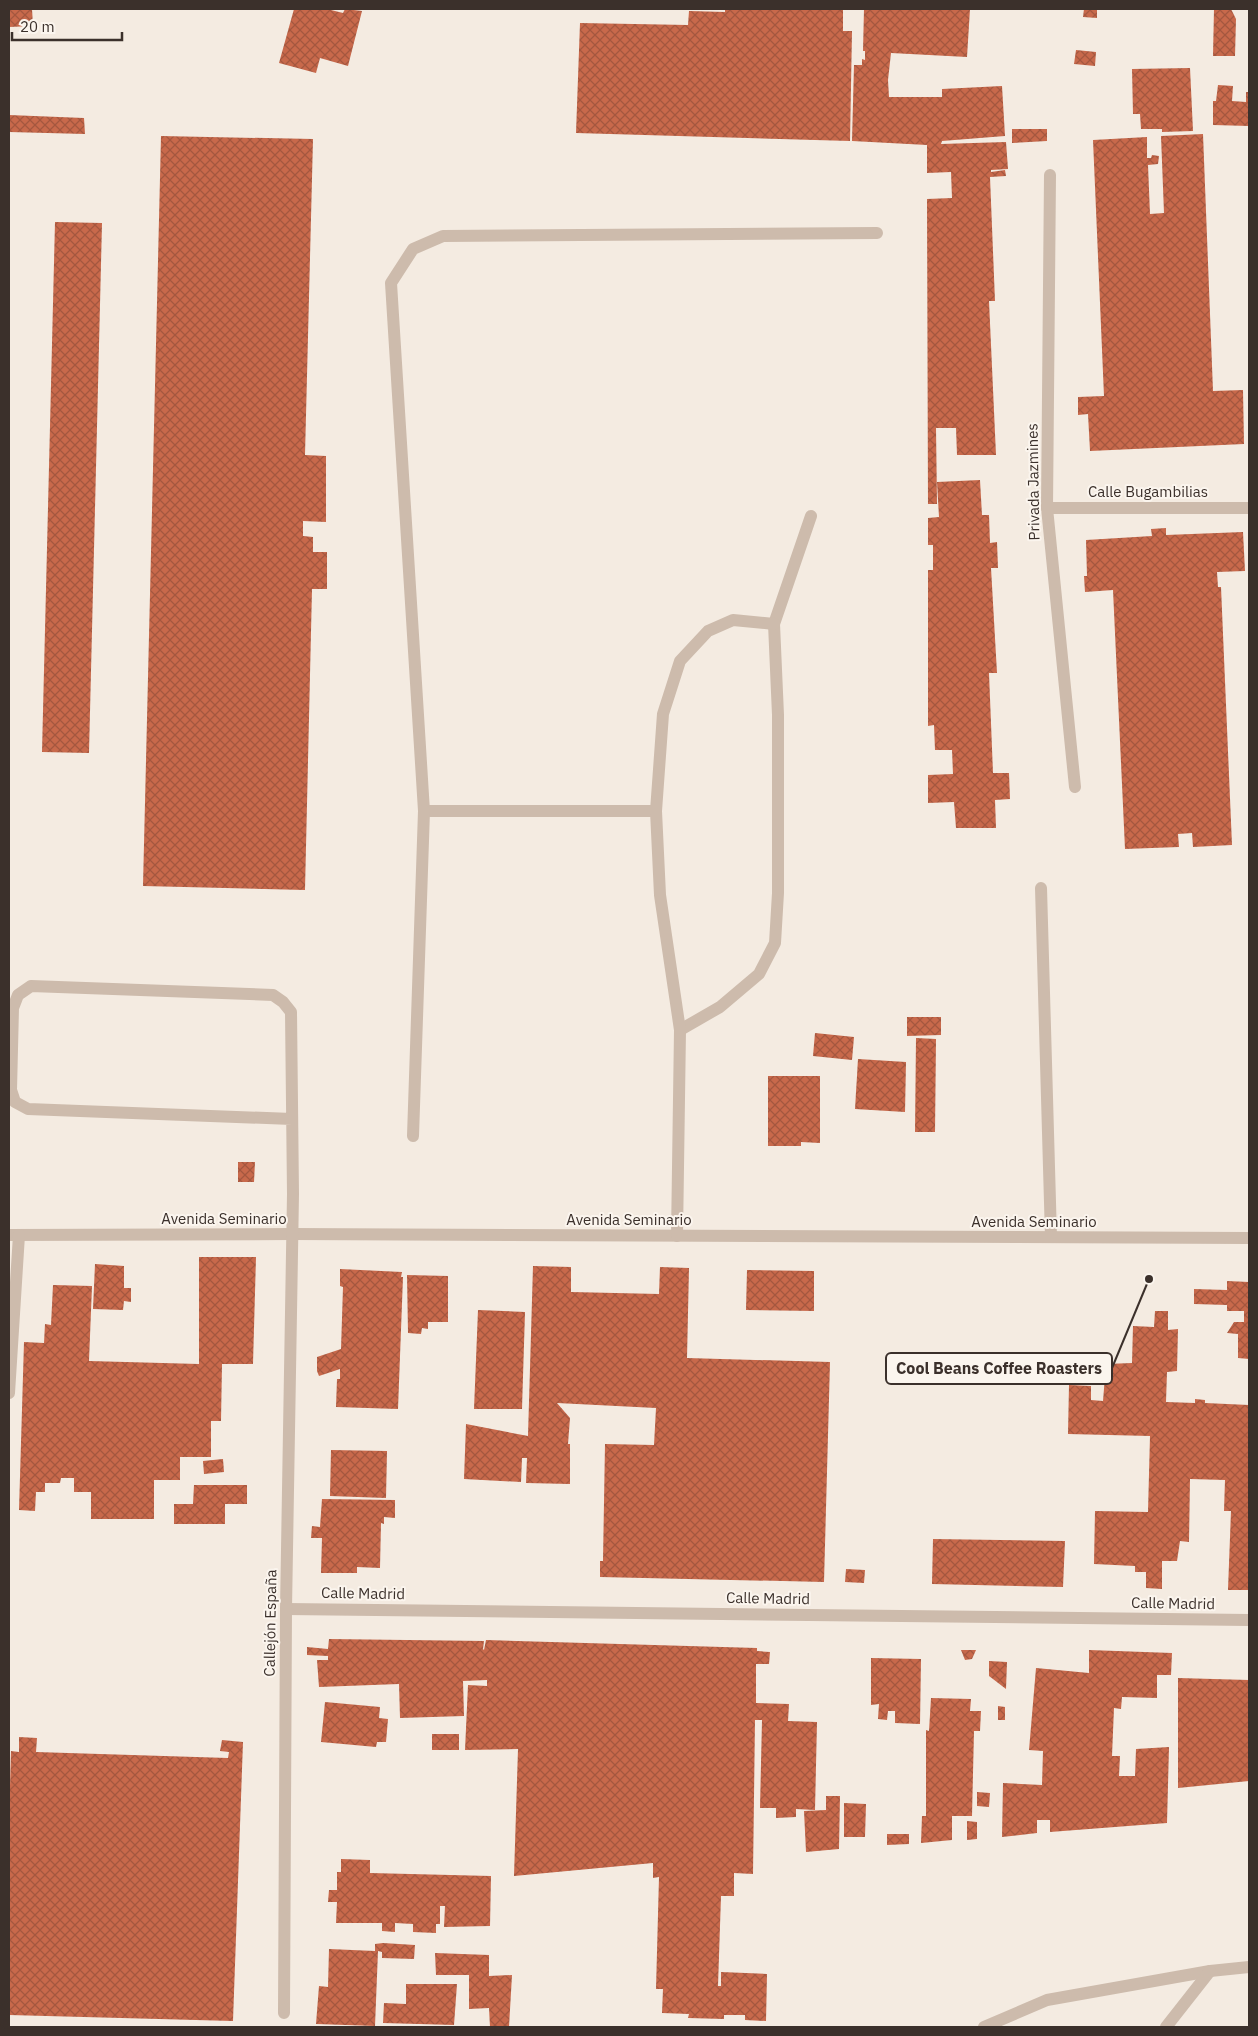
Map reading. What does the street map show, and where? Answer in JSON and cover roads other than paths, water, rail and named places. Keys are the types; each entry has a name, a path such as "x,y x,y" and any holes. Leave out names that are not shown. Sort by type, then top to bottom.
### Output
{"street":[{"name":"Privada Jazmines","path":"1050,175 1047,508 1075,787"},
{"path":"414,1136 424,811 391,283 413,249 442,236 877,233"},
{"name":"Calle Bugambilias","path":"1047,508 1249,508"},
{"path":"680,1030 720,1007 759,974 775,943 778,893 778,715 774,624 811,516"},
{"path":"677,1236 680,1030 660,895 656,811 663,714 680,661 708,631 733,620 774,624"},
{"path":"424,811 656,811"},
{"path":"1041,888 1051,1237"},
{"name":"Callejón España","path":"284,2013 286,1609 292,1234 292,1119 290,1012 283,1002 272,995 31,986 18,995 13,1008 11,1090 15,1102 28,1109 292,1119"},
{"name":"Avenida Seminario","path":"14,1235 292,1234 1249,1238"},
{"path":"9,1393 14,1235"},
{"name":"Calle Madrid","path":"286,1609 1249,1620"},
{"path":"984,2027 1047,2000 1210,1971 1249,1967"},
{"path":"1166,2027 1210,1971"}],"place":[{"name":"Cool Beans Coffee Roasters","path":"1149,1279"}]}
